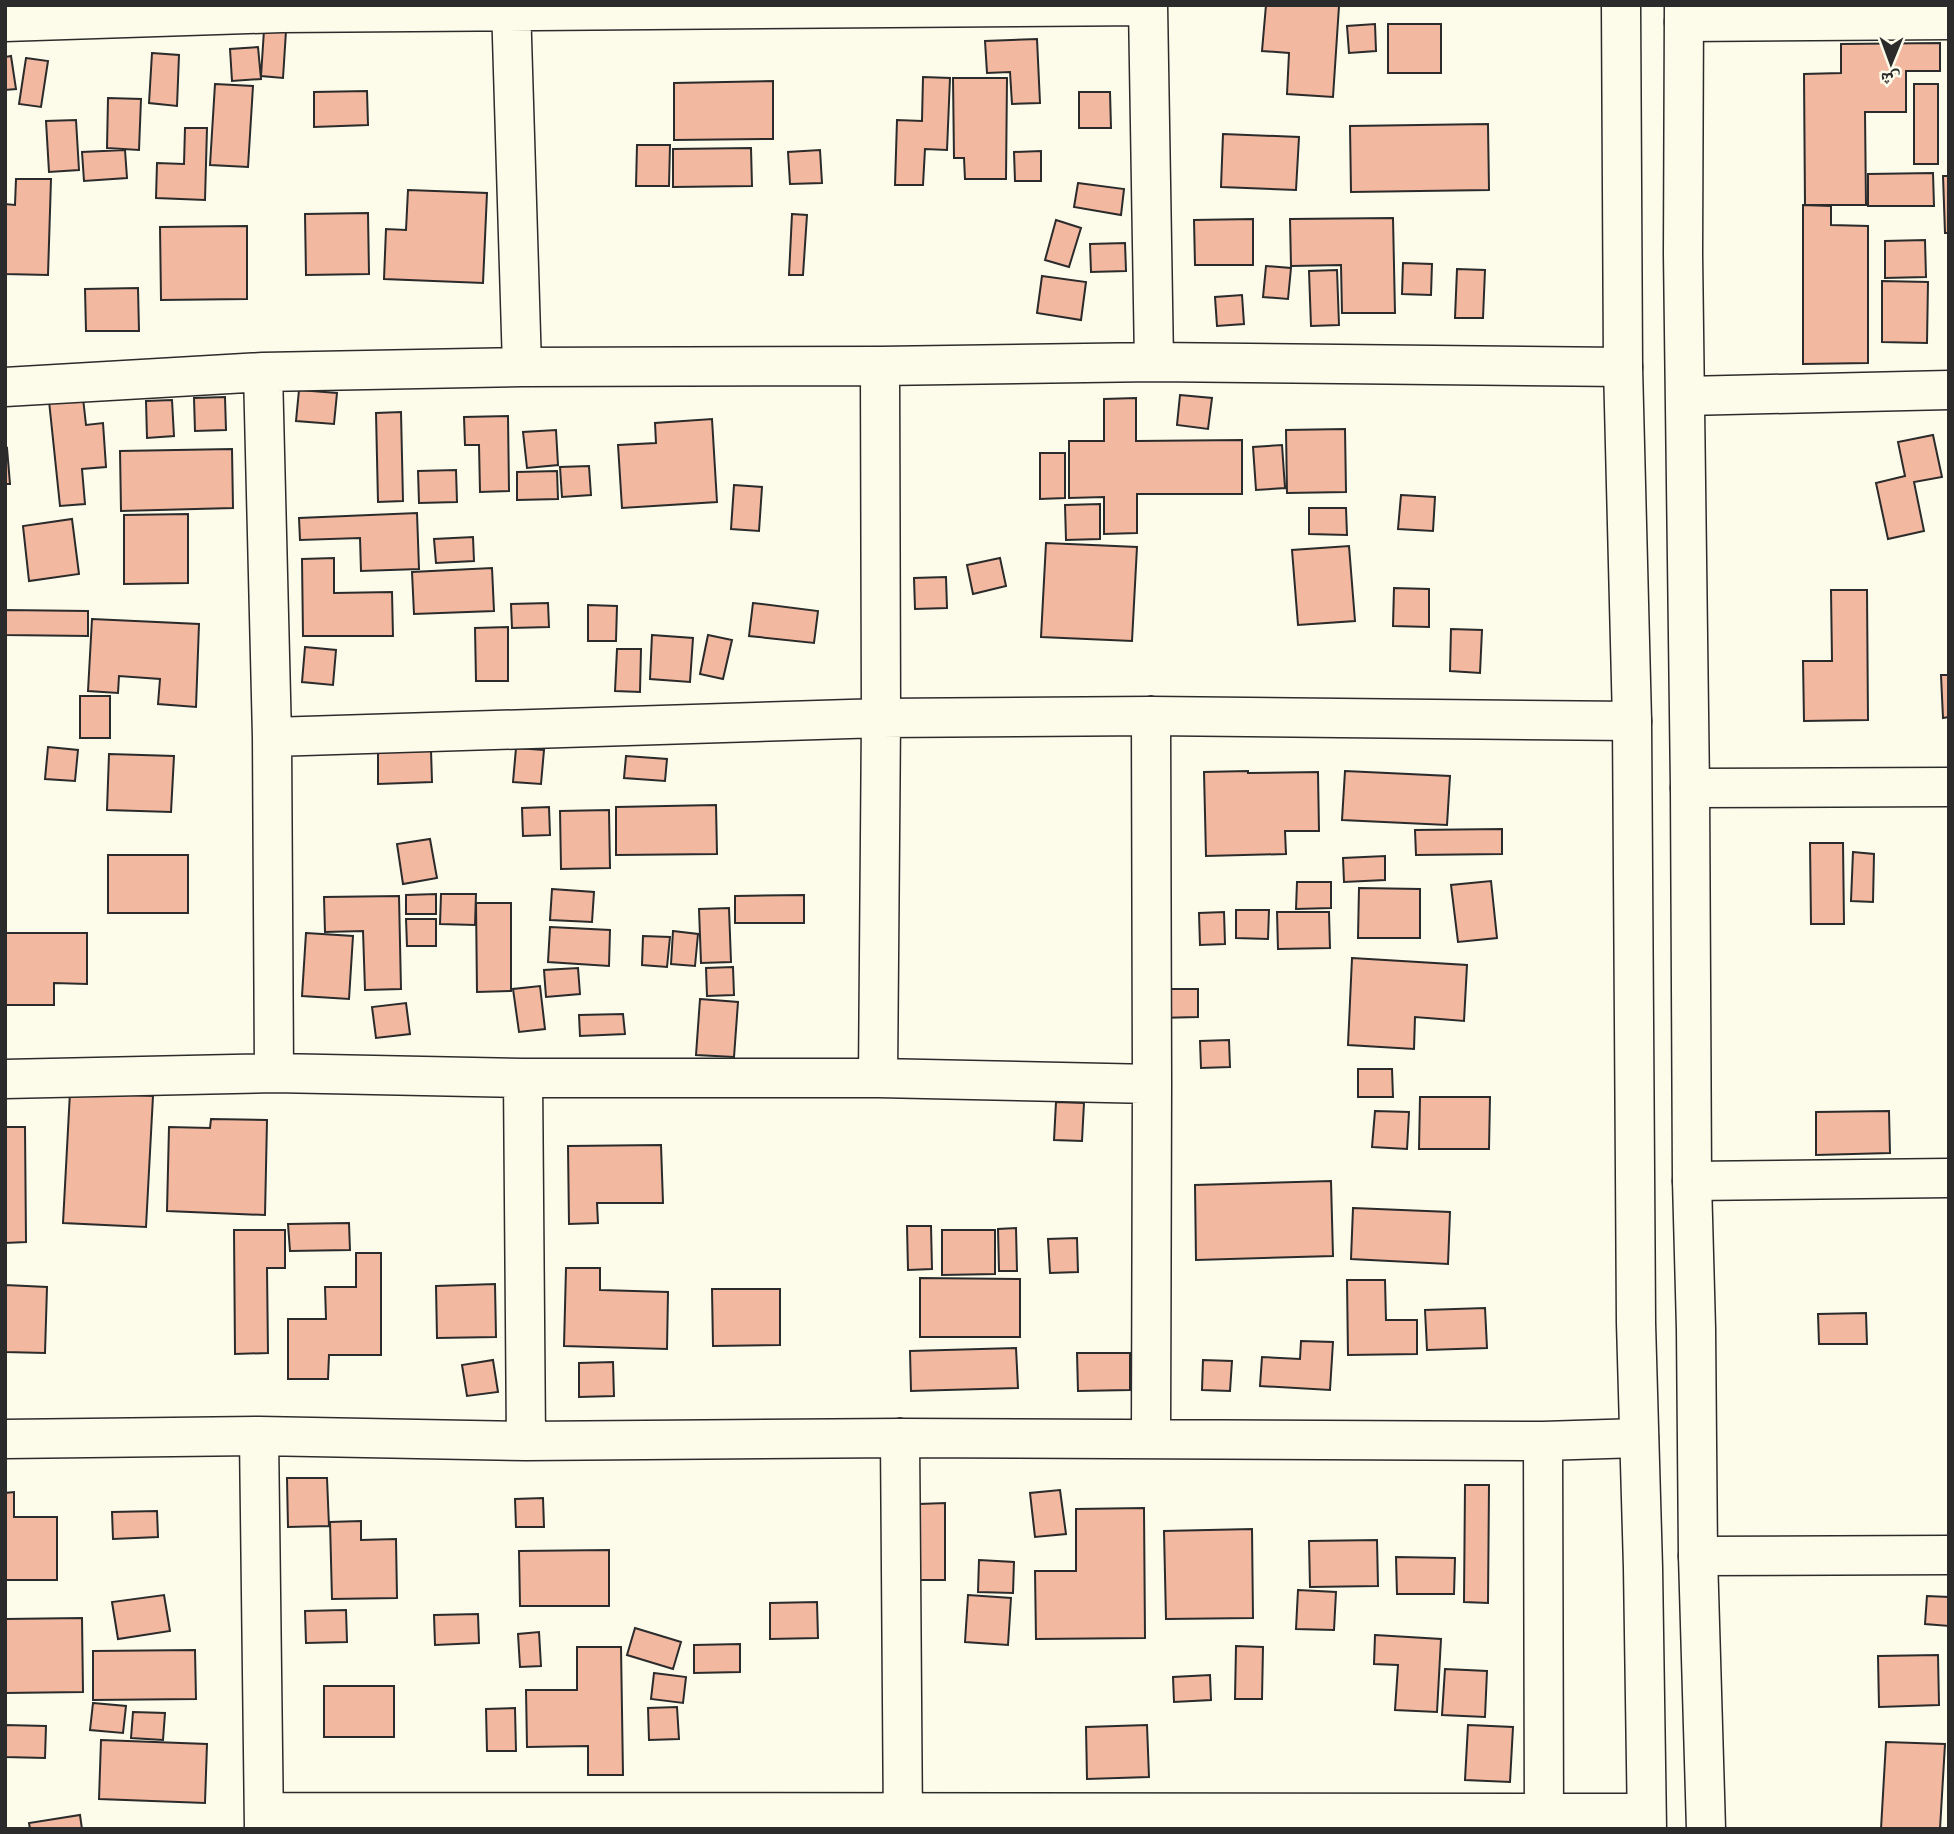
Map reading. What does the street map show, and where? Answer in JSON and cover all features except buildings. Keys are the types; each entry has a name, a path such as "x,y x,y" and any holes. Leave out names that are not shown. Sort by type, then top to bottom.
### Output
{"street":[{"path":"5,22 281,9 1149,5 1154,362"},
{"path":"259,1436 264,1820 1646,1821 1636,1309 1632,721 1623,367 1621,5"},
{"path":"511,8 522,367"},
{"path":"1706,1829 1698,1556 1692,1181 1683,254 1684,14 1949,20"},
{"path":"5,387 263,372 522,367 1154,362 1623,367"},
{"path":"878,1078 880,366"},
{"path":"263,372 272,737 274,1073"},
{"path":"1686,396 1949,390"},
{"path":"272,737 881,718 1151,716 1632,721"},
{"path":"1151,716 1151,1439"},
{"path":"1690,788 1949,787"},
{"path":"5,1079 274,1073 523,1078 878,1078 1152,1084"},
{"path":"523,1078 526,1441"},
{"path":"1692,1181 1949,1178"},
{"path":"5,1439 259,1436 526,1441 900,1438 1543,1441 1639,1438"},
{"path":"900,1438 903,1821"},
{"path":"1543,1441 1544,1821"},
{"path":"1698,1556 1949,1555"}]}
